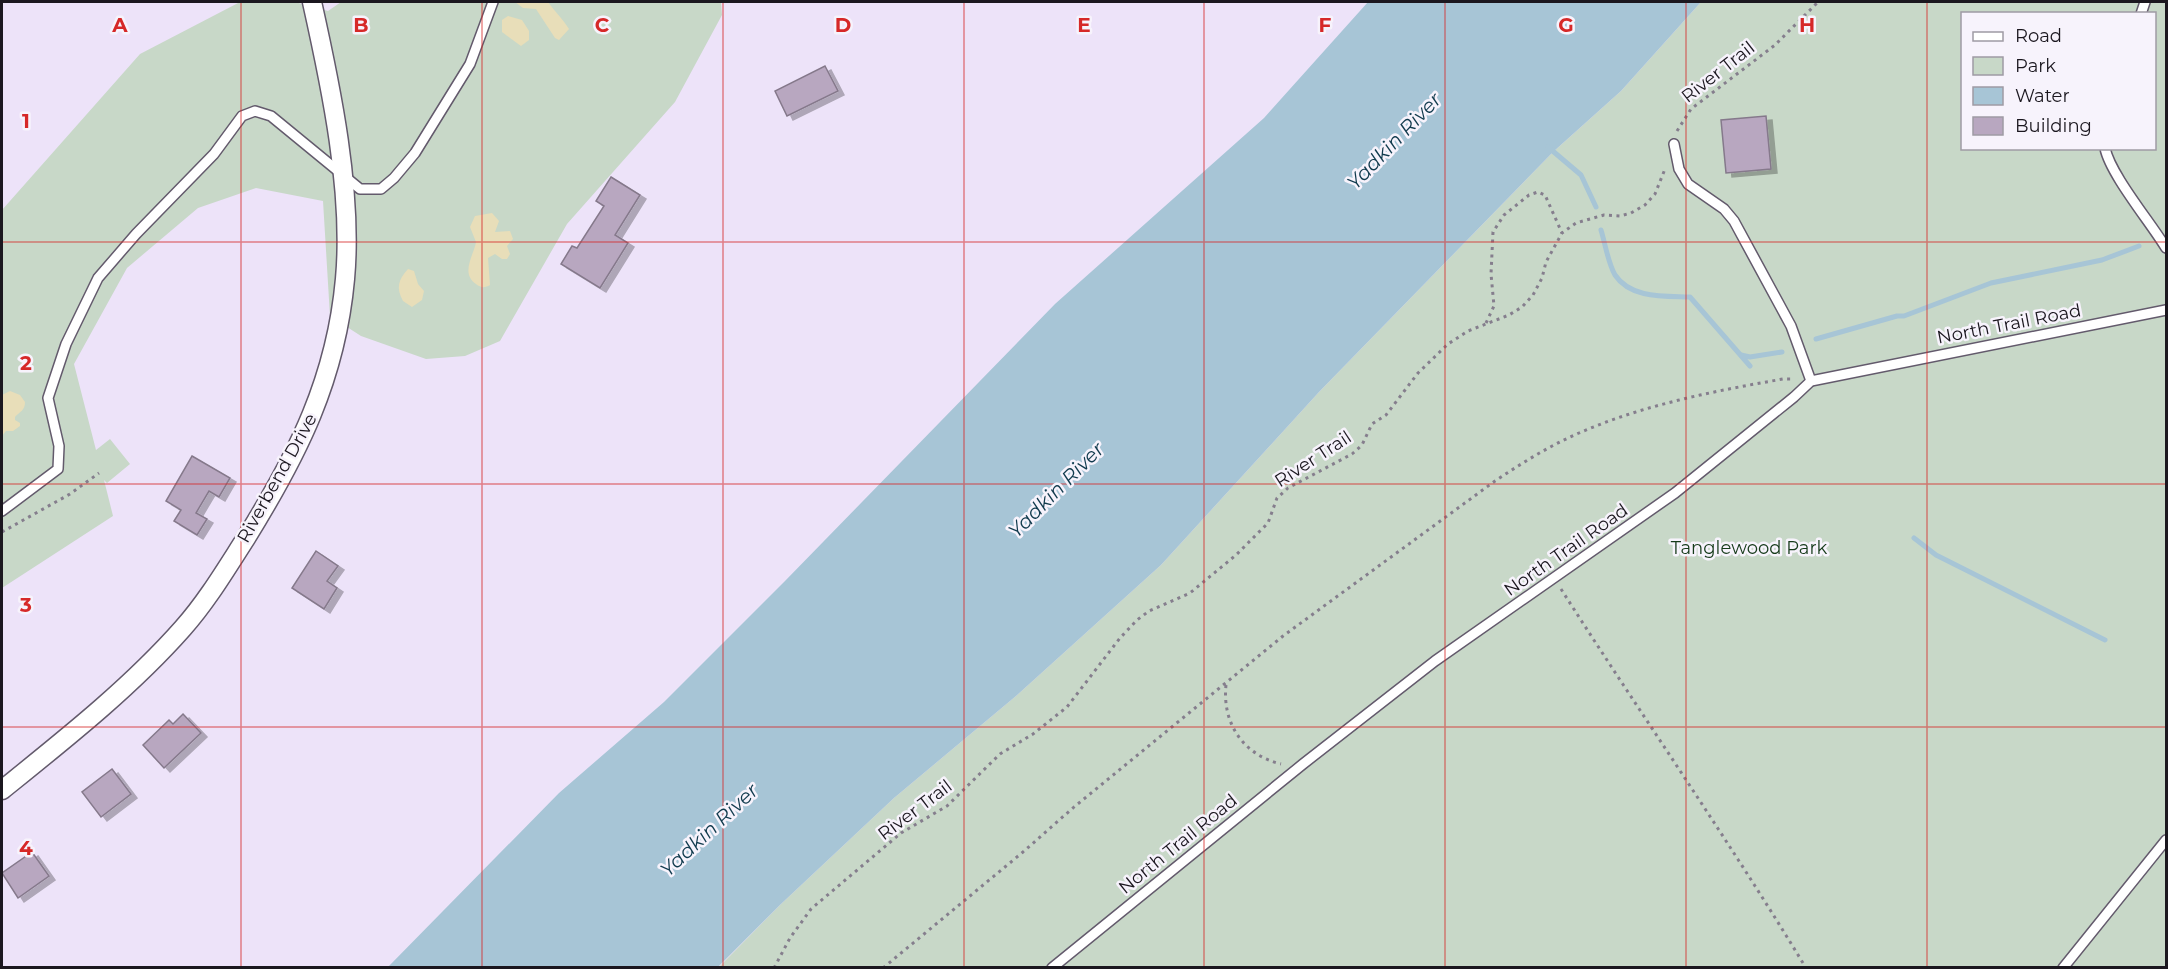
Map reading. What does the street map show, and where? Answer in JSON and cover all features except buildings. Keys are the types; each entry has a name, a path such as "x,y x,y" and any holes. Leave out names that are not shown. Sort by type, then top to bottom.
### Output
{"street":[{"name":"Riverbend Drive","path":"2,790 103,705 158,654 206,600 290,461 320,397 338,332 347,244 343,176 327,69 312,2"}],"lane":[{"path":"2,511 58,469 59,446 48,398 66,344 98,278 136,234 214,154 242,116 255,111 271,116 360,189 381,189 394,178 415,153 470,64 493,2"},
{"path":"1674,144 1679,169 1688,184 1724,209 1734,221 1791,326 1812,381"},
{"path":"2106,150 2115,172 2166,248"},
{"name":"North Trail Road","path":"1052,968 1303,764 1435,661 1675,494 1812,381 2166,310"},
{"path":"2063,968 2166,840"}],"path":[{"name":"River Trail","path":"774,968 790,938 811,909 901,833 947,806 1000,754 1033,734 1067,706 1120,638 1137,620 1149,611 1190,593 1236,555 1269,523 1277,498 1288,488 1352,454 1362,445 1372,424 1386,415 1418,373 1458,336 1509,315 1522,307 1533,295 1542,278 1546,262 1562,233 1576,223 1604,215 1620,216 1645,205 1654,194 1678,130 1690,109 1775,45 1818,2"},
{"path":"1486,323 1494,306 1491,274 1493,232 1504,215 1529,195 1538,192 1545,195 1562,233"},
{"path":"883,968 1283,636 1495,481 1551,446 1603,424 1682,399 1783,379 1812,381"},
{"path":"2,532 70,494 99,473"},
{"path":"1554,578 1746,868 1806,968"},
{"path":"1226,683 1226,708 1229,720 1242,742 1269,761 1292,765 1303,764"}],"green space":[{"path":"240,2 295,2 328,11 341,2 721,2 722,15 675,102 567,224 500,341 465,356 426,359 361,336 330,316 323,201 256,188 198,208 127,268 74,364 96,450 110,439 130,464 107,483 104,480 113,516 2,588 2,210 140,54"},
{"name":"Tanglewood Park","path":"1701,2 2166,2 2166,967 718,968 781,904 894,798 1016,696 1161,565 1319,392 1553,152 1621,91"}],"sand":[{"path":"515,2 548,2 569,29 559,40 555,38 536,9 523,8"},
{"path":"508,16 522,20 529,31 529,40 521,46 502,32 502,20"},
{"path":"492,213 499,221 495,232 510,231 513,239 507,246 510,254 507,259 502,259 495,254 488,258 490,285 483,287 471,280 469,275 469,264 476,242 470,227 475,216"},
{"path":"408,269 414,271 418,284 424,291 422,300 412,307 403,301 399,292 400,281"},
{"path":"10,391 20,395 25,405 15,417 20,426 13,431 6,431 2,436 2,395"}],"water":[{"name":"Yadkin River","path":"1368,2 1701,2 1621,91 1553,152 1319,392 1161,565 1016,696 894,798 781,904 718,967 388,967 559,793 664,702 1055,304 1264,118"}],"waterway":[{"path":"1548,147 1581,175 1596,207"},
{"path":"1601,230 1613,270 1622,283 1649,295 1690,297 1750,366"},
{"path":"1816,339 1904,316 1991,283 2102,260 2139,246"},
{"path":"1741,355 1750,357 1782,352"},
{"path":"1914,538 1936,555 2105,640"}]}
